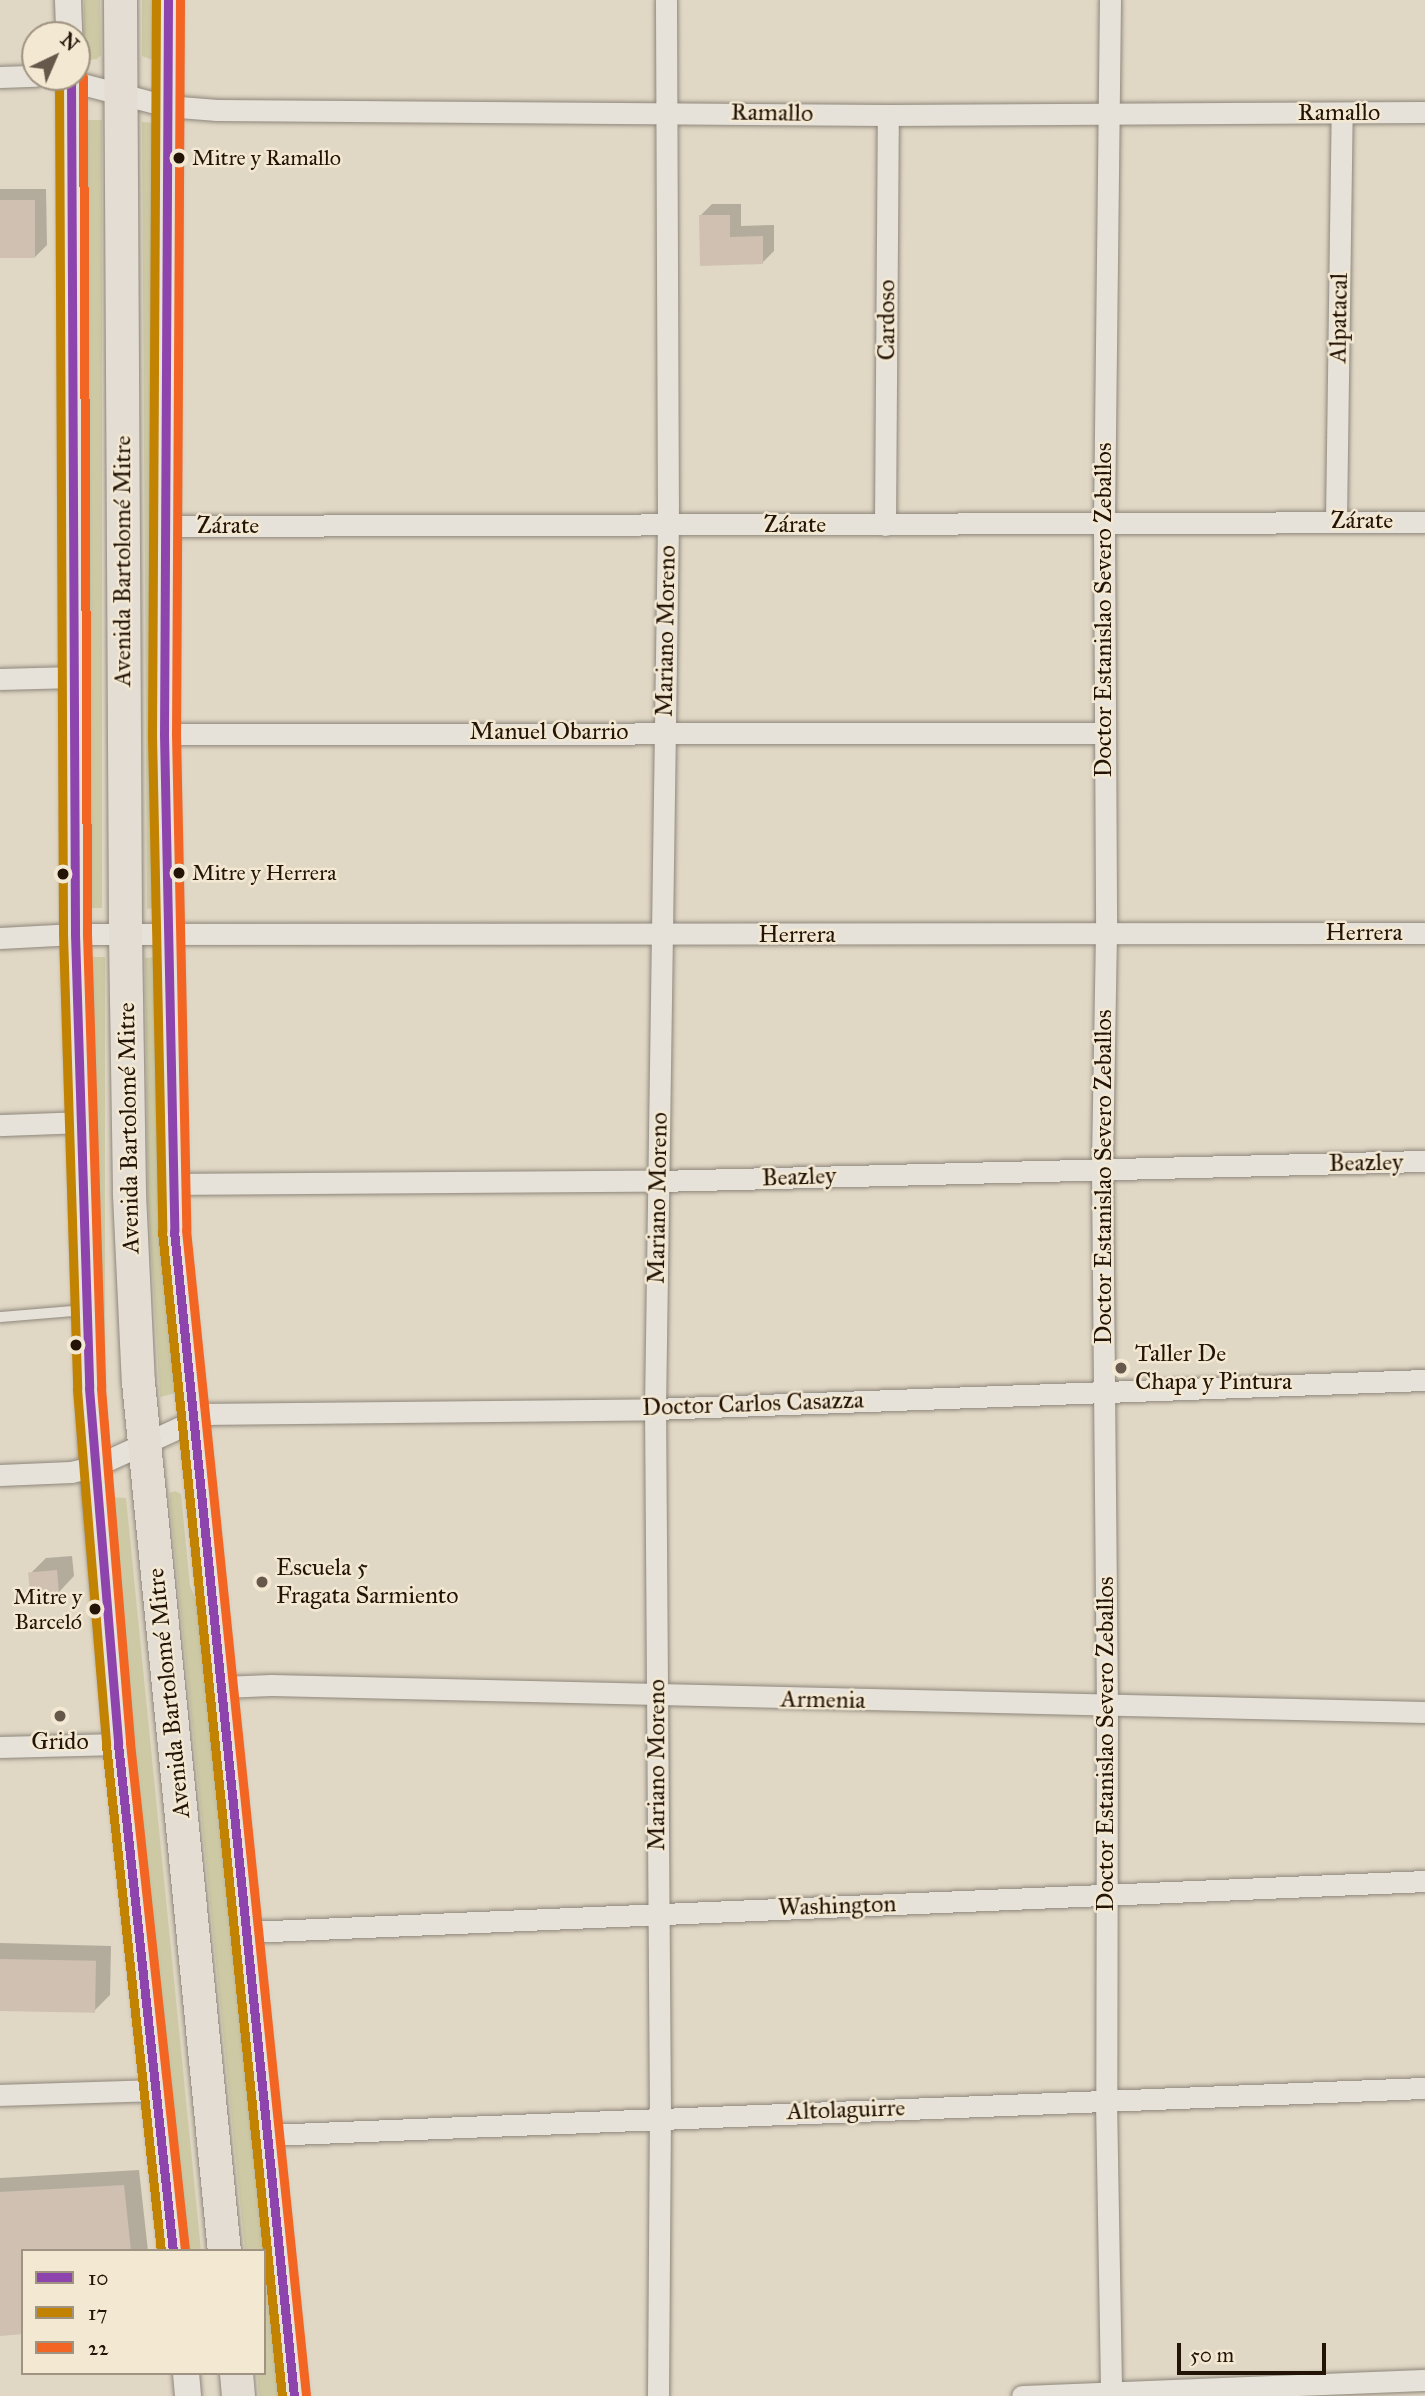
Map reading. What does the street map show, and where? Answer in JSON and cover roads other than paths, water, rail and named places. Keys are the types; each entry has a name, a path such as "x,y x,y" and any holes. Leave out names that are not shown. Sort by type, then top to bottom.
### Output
{"main road":[{"name":"Avenida Bartolomé Mitre","path":"120,0 129,1194 144,1443 224,2249"},
{"path":"236,2375 238,2396"}],"street":[{"path":"68,0 69,21"},
{"name":"Avenida Bartolomé Mitre","path":"168,0 164,734 174,1231 294,2396"},
{"name":"Mariano Moreno","path":"658,2396 660,2117 655,1409 668,525 666,0"},
{"name":"Doctor Estanislao Severo Zeballos","path":"1110,0 1102,733 1106,933 1102,1169 1107,1706 1106,2100 1111,2394"},
{"path":"0,77 21,76"},
{"name":"Ramallo","path":"91,85 167,106 231,110 888,115 1425,112"},
{"name":"Avenida Bartolomé Mitre","path":"66,91 75,934 93,1466 118,1744 173,2249"},
{"name":"Alpatacal","path":"1336,521 1342,114"},
{"name":"Cardoso","path":"885,524 888,115"},
{"name":"Zárate","path":"164,526 1425,522"},
{"path":"0,679 73,677"},
{"name":"Manuel Obarrio","path":"164,734 663,731 1102,733"},
{"name":"Herrera","path":"0,938 75,934 1425,933"},
{"path":"0,1125 81,1122"},
{"name":"Beazley","path":"173,1184 659,1181 1425,1161"},
{"name":"Doctor Carlos Casazza","path":"0,1475 71,1472 93,1466 192,1419 209,1414 655,1409 1425,1380"},
{"name":"Armenia","path":"222,1687 271,1685 1425,1712"},
{"path":"0,1747 118,1744"},
{"name":"Washington","path":"248,1932 1425,1881"},
{"name":"Altolaguirre","path":"268,2135 1425,2088"},
{"path":"0,2095 156,2090"},
{"path":"186,2375 188,2396"},
{"path":"1022,2396 1425,2380"}],"lane":[{"path":"0,1317 86,1310"}],"place":[{"name":"Mitre y Ramallo","path":"179,158"},
{"name":"Mitre y Herrera","path":"179,873"},
{"name":"Taller De Chapa y Pintura","path":"1121,1368"},
{"name":"Escuela 5 Fragata Sarmiento","path":"262,1582"},
{"name":"Mitre y Barceló","path":"95,1609"},
{"name":"Grido","path":"60,1716"}]}
